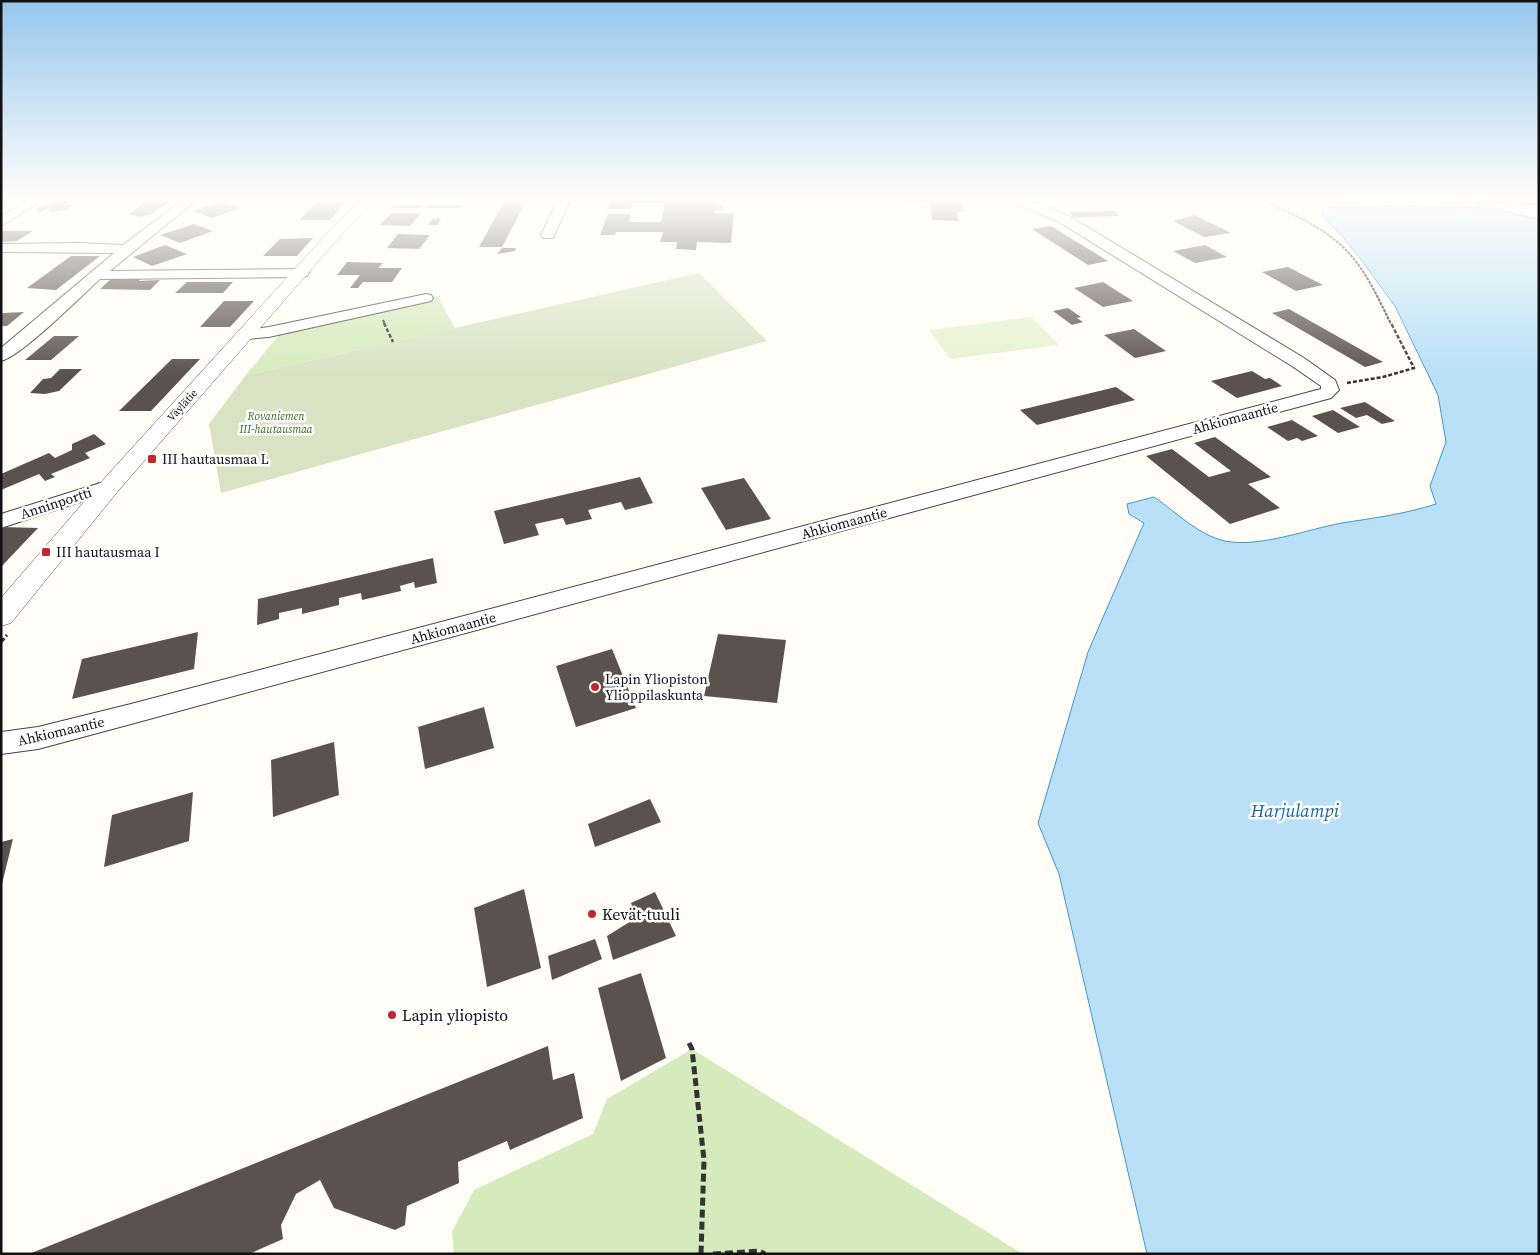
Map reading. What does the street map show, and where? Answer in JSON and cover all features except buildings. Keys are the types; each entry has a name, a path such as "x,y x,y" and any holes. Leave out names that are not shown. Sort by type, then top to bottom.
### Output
{"street":[{"path":"1,356 26,337 115,259"},
{"name":"Väylätie","path":"1,616 110,486 314,259"},
{"path":"1129,259 1298,362 1329,384"},
{"path":"96,275 302,273"},
{"path":"246,334 269,332 426,298"},
{"name":"Ahkiomaantie","path":"1,743 38,738 131,714 1316,397 1330,390 1329,384"},
{"name":"Anninportti","path":"1,521 110,486"}],"path":[{"path":"1329,384 1344,384 1383,377 1414,368 1370,280 1352,259"},
{"path":"377,308 393,342"},
{"path":"689,1043 692,1049 704,1160 701,1254"},
{"path":"713,1254 759,1251 764,1254"}],"green space":[{"name":"Rovaniemen III-hautausmaa","path":"699,273 767,341 221,493 209,424 246,375"},
{"path":"437,296 455,328 246,375 284,329"},
{"path":"1031,317 1059,345 950,359 929,330"},
{"path":"692,1049 1023,1254 454,1254 452,1232 474,1190 593,1134 607,1099"}],"water":[{"name":"Harjulampi","path":"1360,259 1539,259 1539,1254 1147,1254 1059,874 1038,823 1088,652 1144,523 1129,514 1127,504 1154,497 1206,534 1225,541 1253,542 1284,537 1342,523 1401,513 1436,504 1430,486 1446,442 1438,395 1395,306"}],"place":[{"name":"III hautausmaa L","path":"152,459"},
{"name":"III hautausmaa I","path":"46,552"},
{"name":"Lapin Yliopiston Ylioppilaskunta","path":"595,687"},
{"name":"Kevät-tuuli","path":"592,914"},
{"name":"Lapin yliopisto","path":"392,1015"}]}
